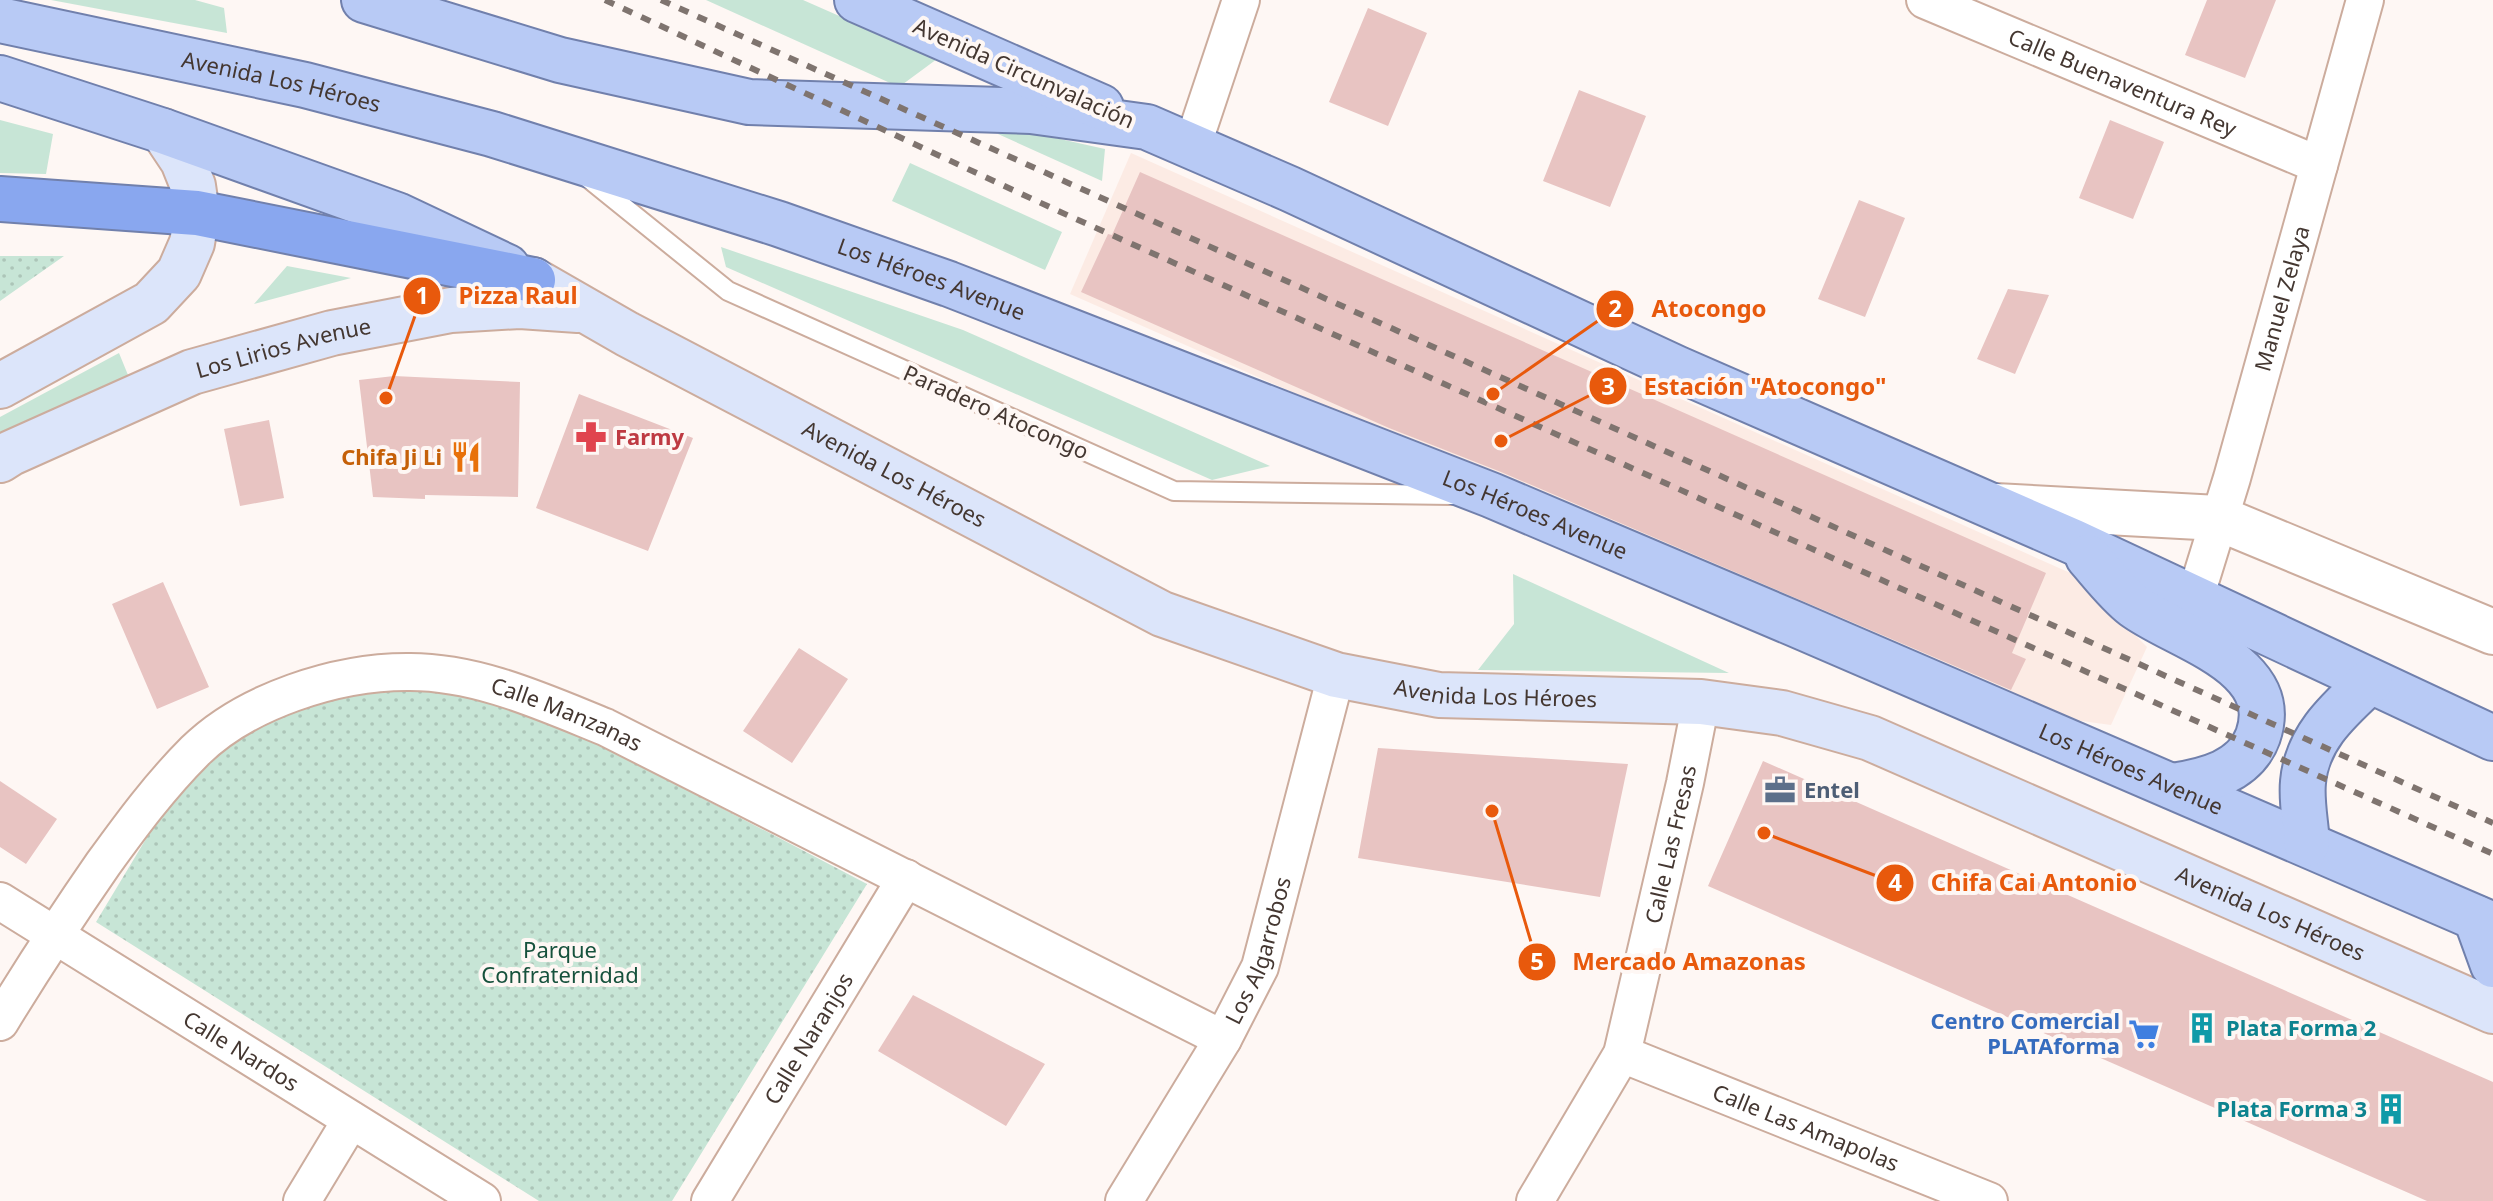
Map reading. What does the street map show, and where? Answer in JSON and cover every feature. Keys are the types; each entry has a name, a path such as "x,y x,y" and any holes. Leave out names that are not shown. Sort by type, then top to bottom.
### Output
{"highway":[{"path":"0,199 197,213 533,280"}],"main road":[{"path":"364,0 560,60 749,102 1031,111 1147,127 1290,189 1678,369 1995,506 2493,738"},
{"name":"Avenida Circunvalación","path":"857,0 1147,127"},
{"name":"Avenida Los Héroes","path":"0,20 305,85 558,153"},
{"path":"0,78 163,131 397,215 533,280"},
{"path":"0,386 151,303 179,273 192,243 197,213 193,186 183,161 163,131"},
{"name":"Los Héroes Avenue","path":"558,153 779,224 949,284 1491,495 2484,922"},
{"name":"Avenida Los Héroes","path":"533,280 627,334 1162,614 1336,675 1439,695 1701,702 1782,713 1870,738 2493,1011"},
{"name":"Los Lirios Avenue","path":"0,460 192,372 332,333 451,310 520,306 586,311"},
{"path":"2074,542 2133,606 2229,660 2249,678 2257,691 2262,707 2261,724 2257,740 2249,752 2233,767 2218,775 2204,781 2172,786"},
{"path":"2307,844 2303,783 2311,747 2332,716 2370,681"},
{"path":"2484,922 2493,965"}],"street":[{"path":"1192,147 1241,0"},
{"name":"Calle Buenaventura Rey","path":"1925,0 2319,165"},
{"name":"Manuel Zelaya","path":"2195,598 2232,478 2365,0"},
{"path":"1995,506 2218,518 2493,632"},
{"name":"Calle Manzanas","path":"0,1022 53,934 151,798 198,748 242,717 291,693 349,676 408,671 502,688 605,727 1223,1039"},
{"name":"Los Algarrobos","path":"1124,1201 1223,1039 1260,967 1336,675"},
{"name":"Calle Las Fresas","path":"1535,1201 1622,1054 1701,702"},
{"name":"Calle Naranjos","path":"710,1201 906,878"},
{"name":"Calle Nardos","path":"0,901 482,1201"},
{"name":"Calle Las Amapolas","path":"1622,1054 1989,1201"},
{"path":"302,1201 351,1120"}],"lane":[{"name":"Paradero Atocongo","path":"558,153 728,291 1174,491 1491,495"}],"shaded area":[{"path":"1131,153 2077,576 2147,647 2111,725 2016,712 1070,294"}],"green space":[{"path":"51,0 195,0 224,8 227,33"},
{"path":"706,0 803,0 937,59 899,87"},
{"path":"0,120 53,134 46,174 0,173"},
{"path":"1033,133 1105,149 1102,181 998,134"},
{"path":"910,163 1062,232 1045,270 892,201"},
{"path":"721,247 963,330 1270,466 1212,480 726,267"},
{"path":"0,256 64,256 0,301"},
{"path":"287,266 351,278 254,304"},
{"path":"119,353 128,375 0,434 0,417"},
{"path":"1513,574 1729,673 1478,670 1514,624"},
{"name":"Parque Confraternidad","path":"391,689 431,690 470,698 563,725 867,884 672,1201 539,1201 96,922 164,809 213,756 243,734 312,702"}],"building":[{"path":"2207,0 2276,0 2245,78 2185,55"},
{"path":"1368,8 1427,33 1388,126 1329,102"},
{"path":"1579,90 1646,116 1610,207 1543,181"},
{"path":"2110,120 2164,142 2133,219 2079,198"},
{"path":"1140,172 2046,573 2012,653 2026,659 2011,690 1501,472 1389,428 1081,292 1108,234 1112,235"},
{"path":"1859,200 1905,218 1865,317 1818,299"},
{"path":"2008,289 2049,295 2015,374 1977,359"},
{"path":"394,376 520,382 518,497 373,497 359,380"},
{"path":"579,394 693,438 648,551 536,508"},
{"path":"269,420 284,498 240,506 224,429"},
{"path":"163,582 209,687 157,709 112,604"},
{"path":"799,648 848,679 792,763 743,731"},
{"path":"1378,748 1628,764 1600,897 1358,858"},
{"path":"1763,761 2493,1082 2493,1201 2427,1201 1708,886"},
{"path":"0,781 57,819 26,864 0,847"},
{"path":"913,995 1045,1064 1006,1126 878,1051"}],"railway":[{"path":"605,0 1056,210 2493,854"},
{"path":"661,0 2493,823"}],"place":[{"name":"Atocongo","path":"1493,394"},
{"name":"Pizza Raul","path":"386,398"},
{"name":"Farmy","path":"591,437"},
{"name":"Estación \"Atocongo\"","path":"1501,441"},
{"name":"Chifa Ji Li","path":"466,457"},
{"name":"Entel","path":"1780,790"},
{"name":"Mercado Amazonas","path":"1492,811"},
{"name":"Chifa Cai Antonio","path":"1764,833"},
{"name":"Plata Forma 2","path":"2202,1028"},
{"name":"Centro Comercial PLATAforma","path":"2144,1034"},
{"name":"Plata Forma 3","path":"2391,1109"}]}
